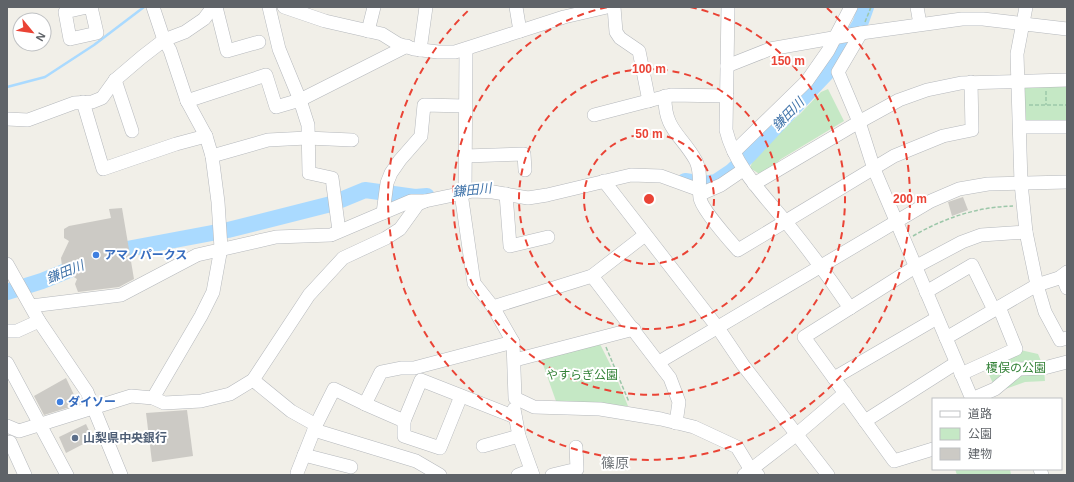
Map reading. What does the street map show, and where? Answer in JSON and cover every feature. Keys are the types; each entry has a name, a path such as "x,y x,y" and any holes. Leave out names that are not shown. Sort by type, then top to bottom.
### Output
{"street":[{"path":"87,7 65,12 70,39 97,33 90,7"},
{"path":"153,7 164,40 170,50 188,101 206,136 212,156 218,202 221,248 213,292 201,316 153,398"},
{"path":"7,118 28,120 74,103 92,102 102,98 115,80 164,40 185,32 204,19 214,7"},
{"path":"214,7 227,51 258,42"},
{"path":"269,7 279,49 300,100 308,125 307,138 309,174 332,178 339,231"},
{"path":"284,7 325,21 382,34 398,44 420,50 438,52 455,52 520,31 606,7 620,38 639,51 649,100"},
{"path":"368,31 374,7"},
{"path":"420,50 426,7"},
{"path":"516,7 520,31"},
{"path":"728,7 726,130 729,143 743,170 821,267 850,308"},
{"path":"734,152 807,81 836,38 851,7"},
{"path":"917,7 920,24"},
{"path":"1026,7 1022,22 1018,54 1021,183 1026,232 1037,285 1045,312 1060,340 1067,338"},
{"path":"727,66 770,49 861,33 962,19 1022,22 1067,29"},
{"path":"861,33 838,72 859,122 874,169 972,398"},
{"path":"188,101 266,75 276,107 300,100 407,46"},
{"path":"466,49 465,156 463,193 474,283 493,307 513,342 515,360 515,416 519,436 532,473 518,475"},
{"path":"115,80 132,131"},
{"path":"754,184 899,100 927,90 971,82 1067,80"},
{"path":"665,96 664,109 670,126 697,163 700,172 700,199 705,208 738,250 786,223 894,156 943,136 972,130 971,82"},
{"path":"594,115 665,96 695,94 726,96"},
{"path":"83,102 103,169 176,144 206,136"},
{"path":"383,213 386,183 400,160 421,136 424,105 465,106"},
{"path":"1020,127 1067,127"},
{"path":"212,156 268,140 307,138 352,140"},
{"path":"465,156 524,154 525,170"},
{"path":"25,475 8,444 13,428 41,425 131,396 153,398 164,403 201,401 230,394 253,380 309,295 342,258 386,238 400,229 418,204 425,201 480,191 528,198 631,174 661,176 704,192 722,185 743,170"},
{"path":"604,181 644,235 718,328 743,365 828,475"},
{"path":"659,362 932,201 959,189 988,184 1067,182"},
{"path":"506,194 510,246 548,236"},
{"path":"31,306 121,295 198,255 221,248 276,237 331,235 411,201 425,201"},
{"path":"932,449 894,461 804,337 915,267 962,242 981,235 1026,232"},
{"path":"493,307 592,276 644,235"},
{"path":"7,264 39,321 87,392 121,475"},
{"path":"865,421 959,369 1016,349 972,265 926,292"},
{"path":"946,338 1037,285 1063,275 1067,288"},
{"path":"592,276 659,362 676,391 678,402 676,423"},
{"path":"834,378 937,318"},
{"path":"7,330 17,331 39,321"},
{"path":"515,360 634,329"},
{"path":"365,404 381,372 401,368 414,368 513,342"},
{"path":"1010,352 1019,369"},
{"path":"974,398 995,389 1019,369 1044,368 1067,362"},
{"path":"7,363 67,475"},
{"path":"253,380 315,427 416,462 440,475"},
{"path":"461,396 440,448 404,436 404,421 421,380 515,416"},
{"path":"297,473 315,427 334,389 404,421"},
{"path":"516,398 534,407 600,409 694,427 737,446 751,473 845,393"},
{"path":"483,446 519,436"},
{"path":"552,475 577,469 576,447"},
{"path":"304,455 351,467"}],"path":[{"path":"861,33 871,7"},
{"path":"1045,80 1046,105"},
{"path":"1019,105 1067,105"},
{"path":"904,241 933,224 967,212 983,208 1023,206"},
{"path":"601,337 626,393 632,414"}],"green space":[{"path":"1067,81 1067,126 1021,126 1020,82"},
{"path":"828,89 844,121 781,159 761,175 750,168 754,157 821,92"},
{"name":"やすらぎ公園","path":"598,340 614,372 628,406 557,404 540,356"},
{"name":"榎俣の公園","path":"1016,349 1038,354 1044,368 1045,381 1025,382 997,392 985,366"},
{"path":"955,470 1010,470 1011,475 957,475"}],"building":[{"path":"963,197 968,210 952,216 948,202"},
{"name":"アマノパークス","path":"122,208 134,279 119,287 78,292 75,284 77,279 69,274 62,266 61,258 69,241 64,238 64,229 69,226 111,218 109,209"},
{"path":"66,378 76,399 81,398 83,403 44,415 34,396"},
{"path":"187,410 193,456 152,462 146,413"},
{"path":"86,424 93,439 66,453 59,437"}],"waterway":[{"path":"7,87 45,77 94,45 144,7"},
{"name":"鎌田川","path":"685,181 704,184 716,182 731,172 748,156 837,62 860,24 866,7"},
{"name":"鎌田川","path":"108,255 116,251 228,230 331,204 365,190 415,197 427,196"},
{"name":"鎌田川","path":"7,292 42,281 86,263"}],"place":[{"name":"アマノパークス","path":"96,255"},
{"name":"ダイソー","path":"60,402"},
{"name":"山梨県中央銀行","path":"75,438"}],"district":[{"name":"篠原","path":"615,463"}]}
